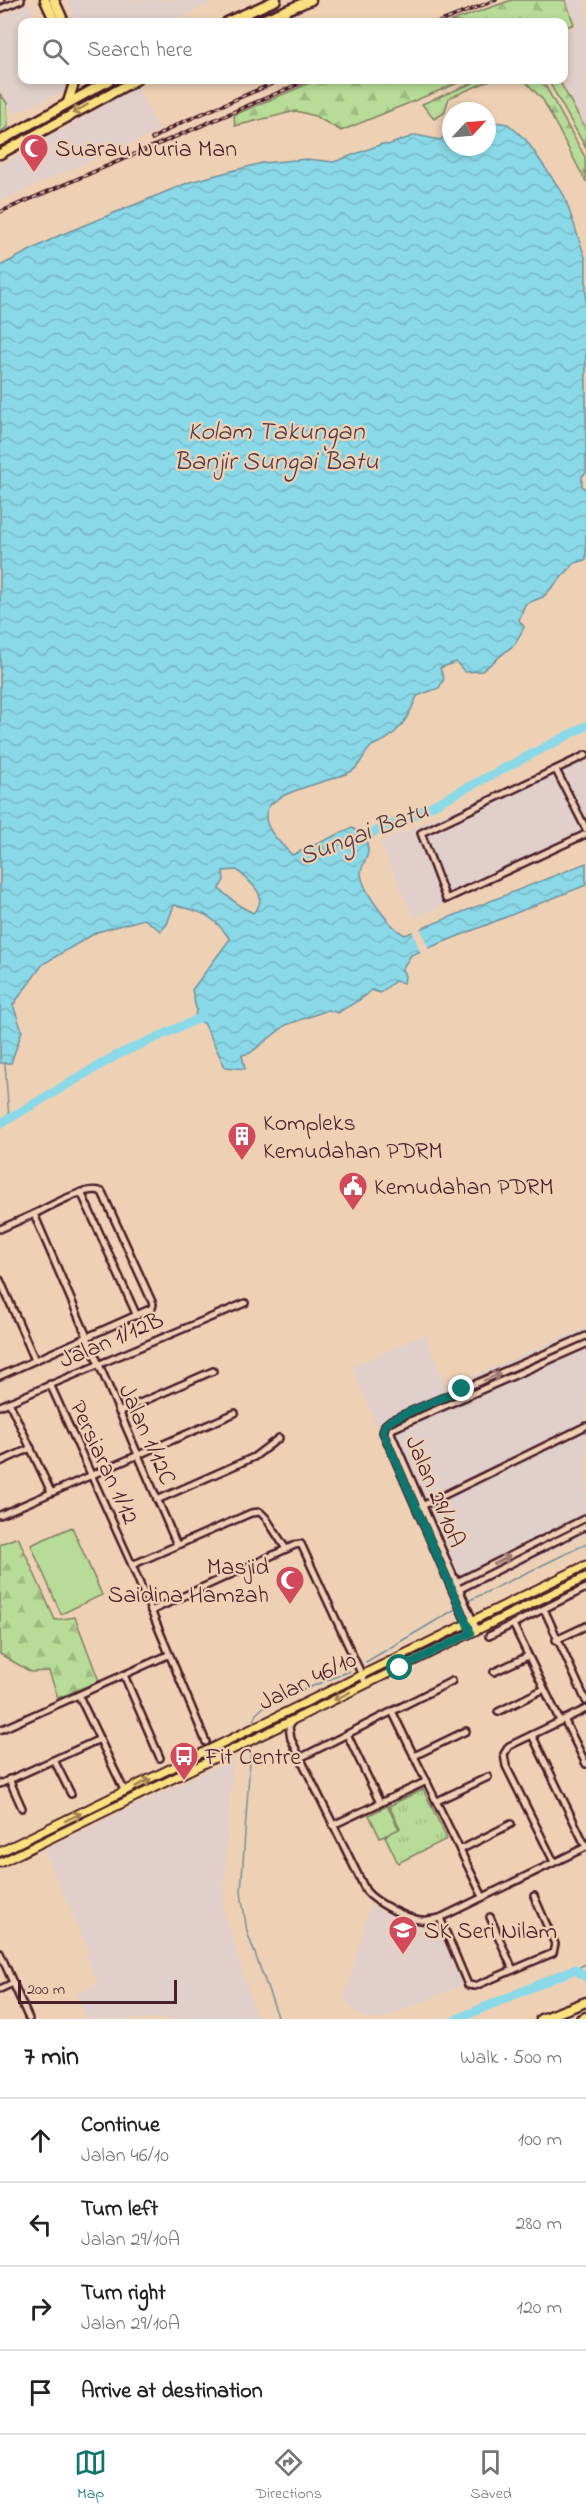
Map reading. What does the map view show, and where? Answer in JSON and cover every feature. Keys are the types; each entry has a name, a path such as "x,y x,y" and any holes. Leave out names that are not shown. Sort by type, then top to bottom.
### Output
{"highway":[{"path":"45,0 53,18"},
{"path":"54,0 62,18"},
{"path":"236,18 276,0"},
{"path":"267,18 311,0"},
{"path":"69,102 74,84"},
{"path":"0,141 103,84"},
{"path":"0,154 129,84"},
{"path":"541,2019 586,2002"},
{"path":"581,2019 586,2017"}],"main road":[{"name":"Jalan 46/10","path":"0,1852 586,1565"},
{"name":"Jalan 46/10","path":"0,1863 586,1577"}],"street":[{"path":"0,9 21,0"},
{"path":"586,754 420,833 446,899 586,834"},
{"path":"556,770 586,829"},
{"path":"0,1229 81,1192 95,1189 102,1192 153,1304 152,1308 136,1316 0,1376"},
{"path":"81,1192 136,1316"},
{"name":"Jalan 1/12C","path":"34,1214 177,1545"},
{"path":"0,1280 3,1293 35,1360"},
{"name":"Jalan 1/12B","path":"0,1406 97,1363 244,1303"},
{"name":"Jalan 29/10A","path":"474,1631 416,1509 383,1432 385,1425 391,1420 586,1336"},
{"name":"Jalan 29/10A","path":"452,1584 423,1506 391,1433 392,1429 586,1344"},
{"path":"119,1412 213,1371"},
{"name":"Persiaran 1/12","path":"50,1384 132,1565 206,1742"},
{"path":"9,1402 51,1492"},
{"path":"0,1515 235,1413"},
{"path":"416,1509 586,1426"},
{"path":"157,1500 254,1457 279,1438"},
{"path":"0,1462 31,1448"},
{"path":"132,1565 251,1513 260,1512 286,1549"},
{"path":"452,1584 586,1518"},
{"path":"455,1591 586,1526"},
{"path":"151,1611 298,1544 305,1548 366,1684"},
{"path":"489,1636 586,1588"},
{"path":"544,1609 556,1640 586,1701"},
{"path":"513,1624 544,1689 586,1764"},
{"path":"556,1640 586,1626"},
{"path":"0,1730 168,1655"},
{"path":"494,1672 528,1656"},
{"path":"124,1675 160,1758"},
{"path":"300,1758 452,1681"},
{"path":"498,1712 544,1689"},
{"path":"79,1696 125,1792"},
{"path":"554,1863 506,1766 504,1754 509,1746 586,1709"},
{"path":"392,1711 483,1897"},
{"path":"293,1720 289,1727 291,1739 366,1891 372,1899 419,1920 440,1918 586,1847 532,1735"},
{"path":"274,1730 279,1730 291,1739"},
{"path":"414,1756 466,1731"},
{"path":"347,1734 380,1803"},
{"path":"0,1784 100,1739"},
{"path":"54,1760 71,1794"},
{"path":"437,1801 488,1777"},
{"path":"9,1779 22,1808"},
{"path":"333,1825 427,1781"},
{"path":"460,1850 511,1824"},
{"path":"440,1918 468,1985 475,1986 553,1953 555,1944 534,1896"},
{"path":"490,1917 513,1970"},
{"path":"0,1953 29,2019"},
{"path":"0,1989 13,1983"}],"shaded area":[{"path":"67,0 217,0 179,18 74,18"},
{"path":"566,0 586,0 586,127 564,84 568,84 568,29 577,26"},
{"path":"29,4 35,18 18,18 18,84 62,84 65,91 13,114 0,88 0,17"},
{"path":"136,87 159,131 0,201 0,166"},
{"path":"586,749 586,838 414,919 380,842 535,775"},
{"path":"586,1328 586,1534 450,1600 352,1367 424,1334 447,1387"},
{"path":"233,1758 223,1908 257,2019 87,2019 76,1994 98,1984 86,1956 90,1953 44,1850"},
{"name":"SK Seri Nilam","path":"370,1906 415,1926 434,1927 439,1930 461,1982 459,1987 381,2019 368,2019 356,2013 344,2000"}],"green space":[{"path":"512,0 565,0 574,24 568,26 568,18 460,18"},
{"path":"308,84 455,84 341,131 315,116 296,111 235,126 234,115"},
{"path":"470,84 482,84 449,98 448,102 442,102 442,114 434,119 422,104"},
{"path":"528,84 543,84 546,87 585,157 586,182 543,100"},
{"path":"550,84 561,84 586,130 586,148"},
{"path":"0,94 7,103 8,127 0,132"},
{"path":"72,1527 102,1595 61,1614 31,1545"},
{"path":"18,1537 55,1620 75,1617 99,1681 58,1698 49,1671 31,1672 0,1654 0,1544"},
{"path":"423,1789 447,1839 398,1863 385,1836 400,1828 389,1806"},
{"path":"387,1806 399,1829 380,1838 369,1815"}],"water":[{"name":"Kolam Takungan Banjir Sungai Batu","path":"496,122 508,124 526,140 564,195 586,260 586,473 582,476 582,486 586,490 586,560 575,563 543,597 525,604 519,620 524,627 515,644 482,671 465,672 456,662 440,668 444,679 439,688 417,696 401,726 391,736 369,749 352,771 283,796 268,808 267,821 273,834 292,855 352,828 366,836 368,851 361,873 366,889 385,917 405,935 586,863 586,885 411,955 402,969 405,976 404,983 395,981 380,993 371,990 338,1013 328,1010 286,1025 250,1053 242,1055 245,1069 225,1067 204,1023 195,1020 196,1008 192,990 230,939 218,924 206,915 174,905 167,924 161,931 144,919 97,932 43,964 13,1005 22,1031 11,1063 0,1063 0,266 58,236 190,182 262,163 307,159 334,162 382,144 388,145 416,135 440,140 442,138 442,156 496,156","holes":["237,870 253,884 260,901 253,913 219,889 224,880 223,871"]}],"pier":[{"path":"420,927 429,950 421,954 412,930"}],"waterway":[{"name":"Sungai Batu","path":"354,841 418,813 586,726"},
{"name":"Sungai Batu","path":"0,1124 117,1055 200,1018 202,1012"},
{"path":"5,1063 9,1119"},
{"path":"468,1601 586,1544"},
{"path":"366,1662 464,1604"},
{"path":"253,1725 256,1714 266,1705 350,1671"},
{"path":"251,1745 241,1892 247,1932 279,2019"},
{"path":"575,1969 586,1964"},
{"path":"457,2019 575,1969 586,1977"}],"railway":[{"path":"449,18 496,0"},
{"path":"152,139 178,124 272,84"},
{"path":"0,212 299,84"}],"place":[{"name":"Suarau Nuria Man","path":"34,174"},
{"name":"Kompleks Kemudahan PDRM","path":"242,1162"},
{"name":"Kemudahan PDRM","path":"353,1212"},
{"name":"Masjid Saidina Hamzah","path":"290,1606"},
{"name":"Fit Centre","path":"184,1782"},
{"name":"SK Seri Nilam","path":"403,1956"}],"route":[{"path":"400,1668 471,1633 383,1432 385,1425 391,1420 462,1389"}]}
